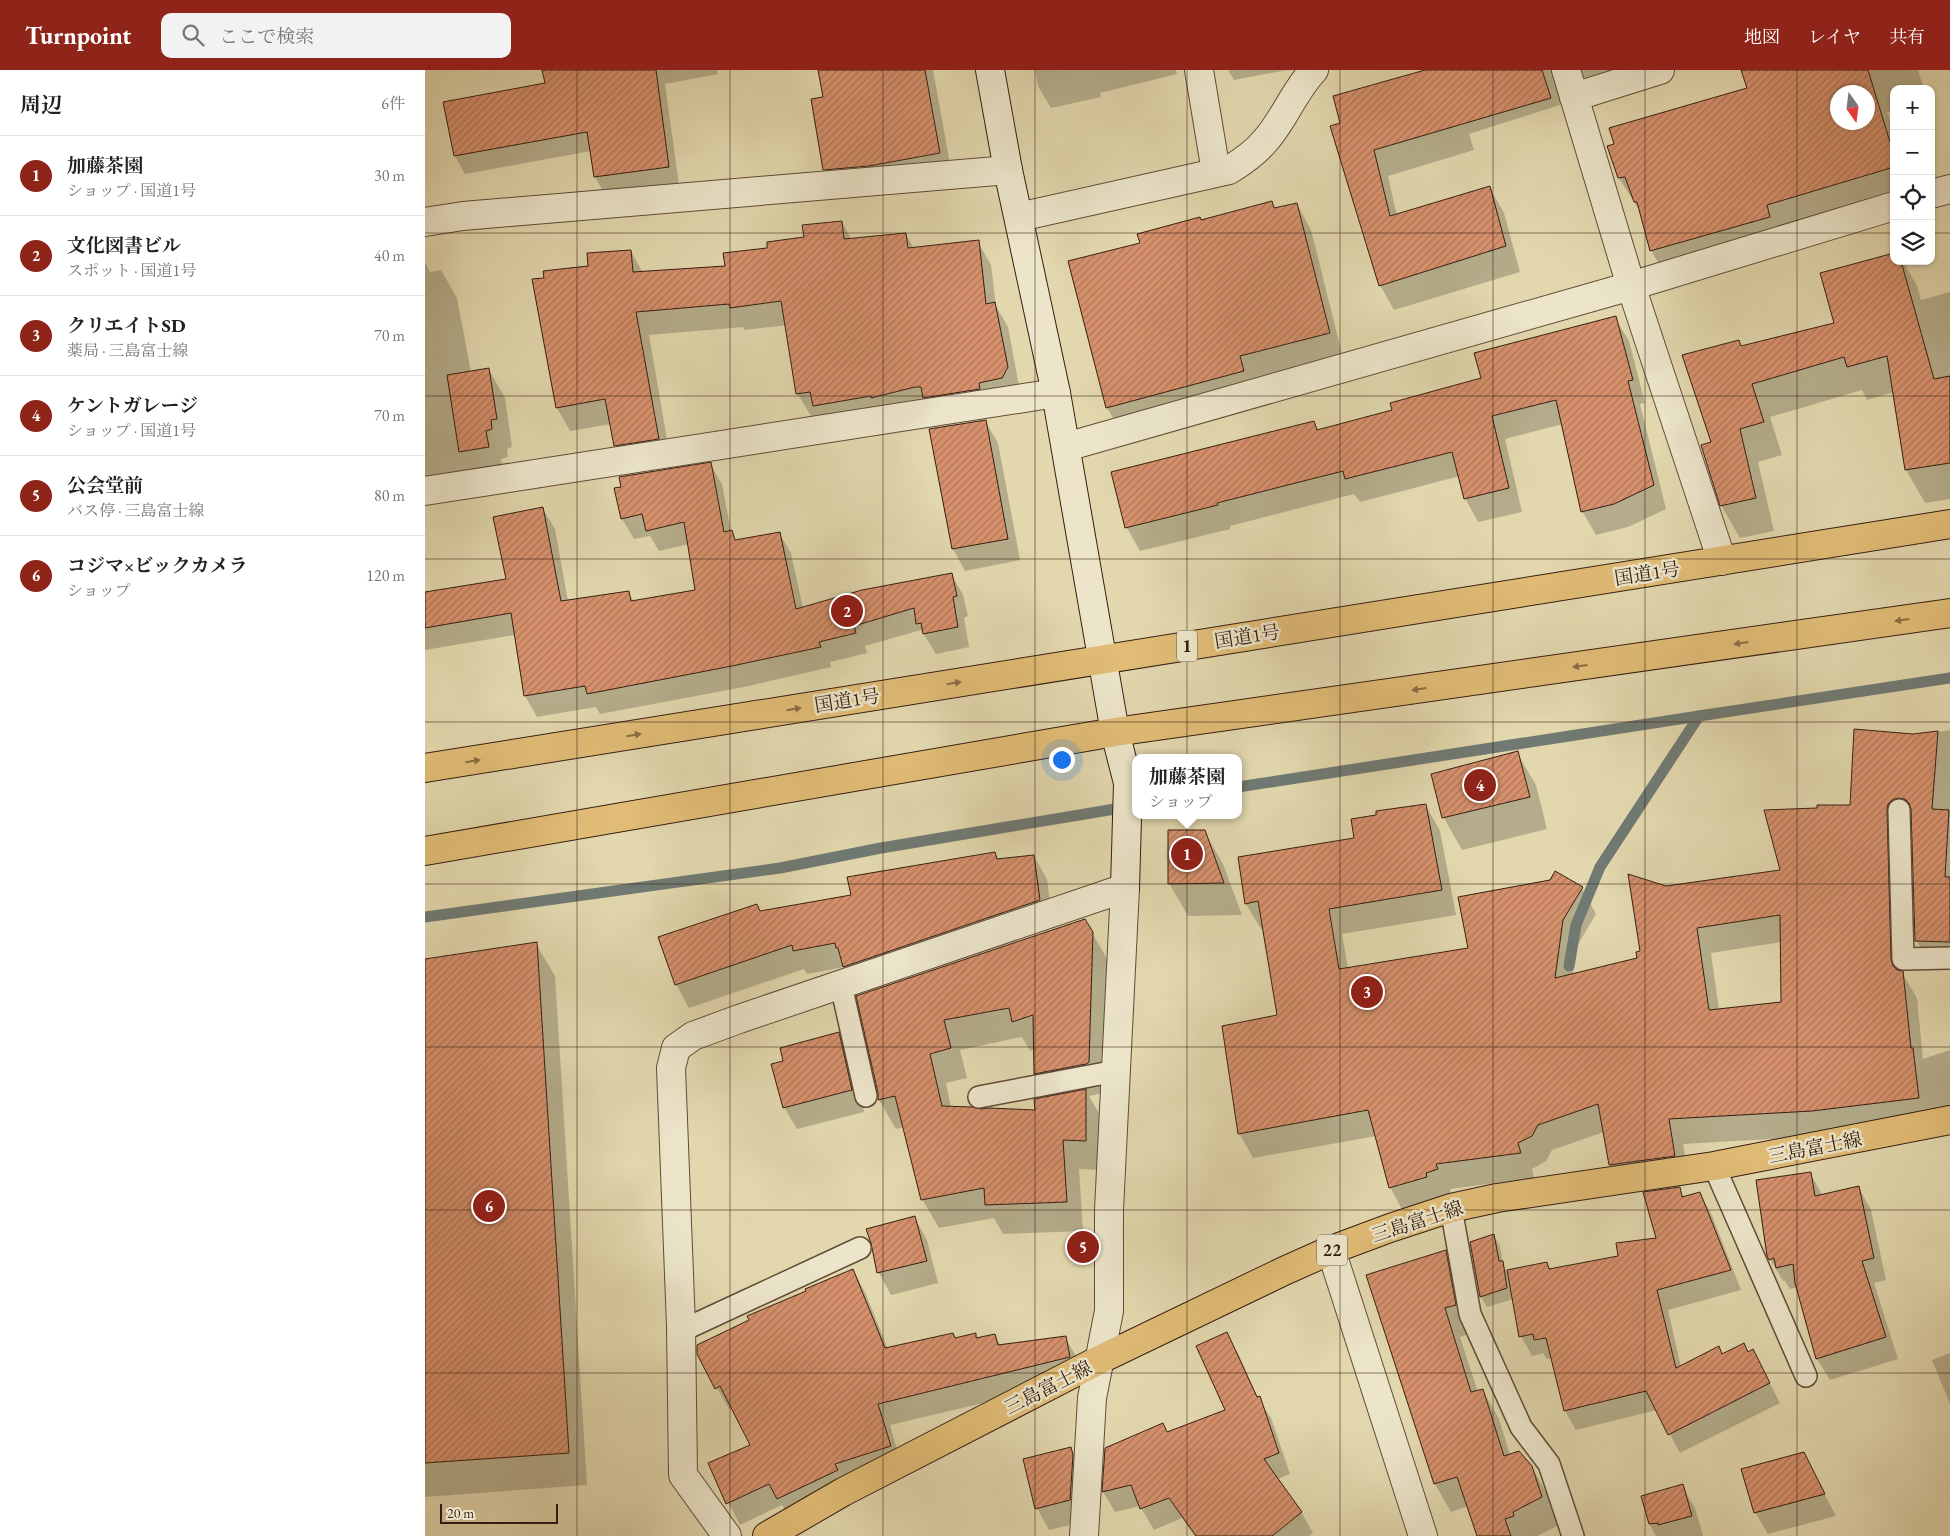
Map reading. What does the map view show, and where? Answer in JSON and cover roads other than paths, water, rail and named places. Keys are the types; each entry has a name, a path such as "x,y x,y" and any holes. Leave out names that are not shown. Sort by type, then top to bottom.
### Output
{"main road":[{"name":"国道1号","path":"425,768 1950,524"},
{"path":"425,851 1115,732 1950,613"},
{"name":"三島富士線","path":"767,1536 843,1492 1099,1360 1331,1250 1451,1208 1497,1198 1714,1166 1950,1120"}],"street":[{"path":"990,70 1008,170 1066,447 1115,732 1128,783 1125,888 1109,1210 1109,1311 1092,1398 1083,1536"},
{"path":"1199,70 1216,172"},
{"path":"1019,217 1229,170 1247,158 1266,140 1294,96 1314,70"},
{"path":"1565,70 1631,286 1722,561"},
{"path":"1573,97 1659,70"},
{"path":"425,222 463,216 1008,170"},
{"path":"1935,193 1950,189"},
{"path":"1066,447 1631,286 1890,207"},
{"path":"425,491 1055,392"},
{"path":"727,1536 683,1475 681,1331 671,1068 676,1048 693,1036 739,1019 1125,888"},
{"path":"1331,1250 1423,1536"}],"lane":[{"path":"1899,810 1903,959 1950,958"},
{"path":"841,985 866,1096"},
{"path":"979,1097 1116,1071"},
{"path":"1714,1166 1806,1376"},
{"path":"1451,1208 1470,1314 1521,1427 1549,1464 1573,1536"},
{"path":"681,1331 860,1248"}],"waterway":[{"path":"1569,966 1576,925 1600,867 1699,716 1950,678"},
{"path":"1242,786 1699,716"},
{"path":"425,917 780,868 881,848 1127,807"}],"place":[{"name":"文化図書ビル","path":"847,611"},
{"name":"ケントガレージ","path":"1480,785"},
{"name":"加藤茶園","path":"1187,854"},
{"name":"クリエイトSD","path":"1367,992"},
{"name":"コジマ×ビックカメラ","path":"489,1206"},
{"name":"公会堂前","path":"1083,1247"}]}
